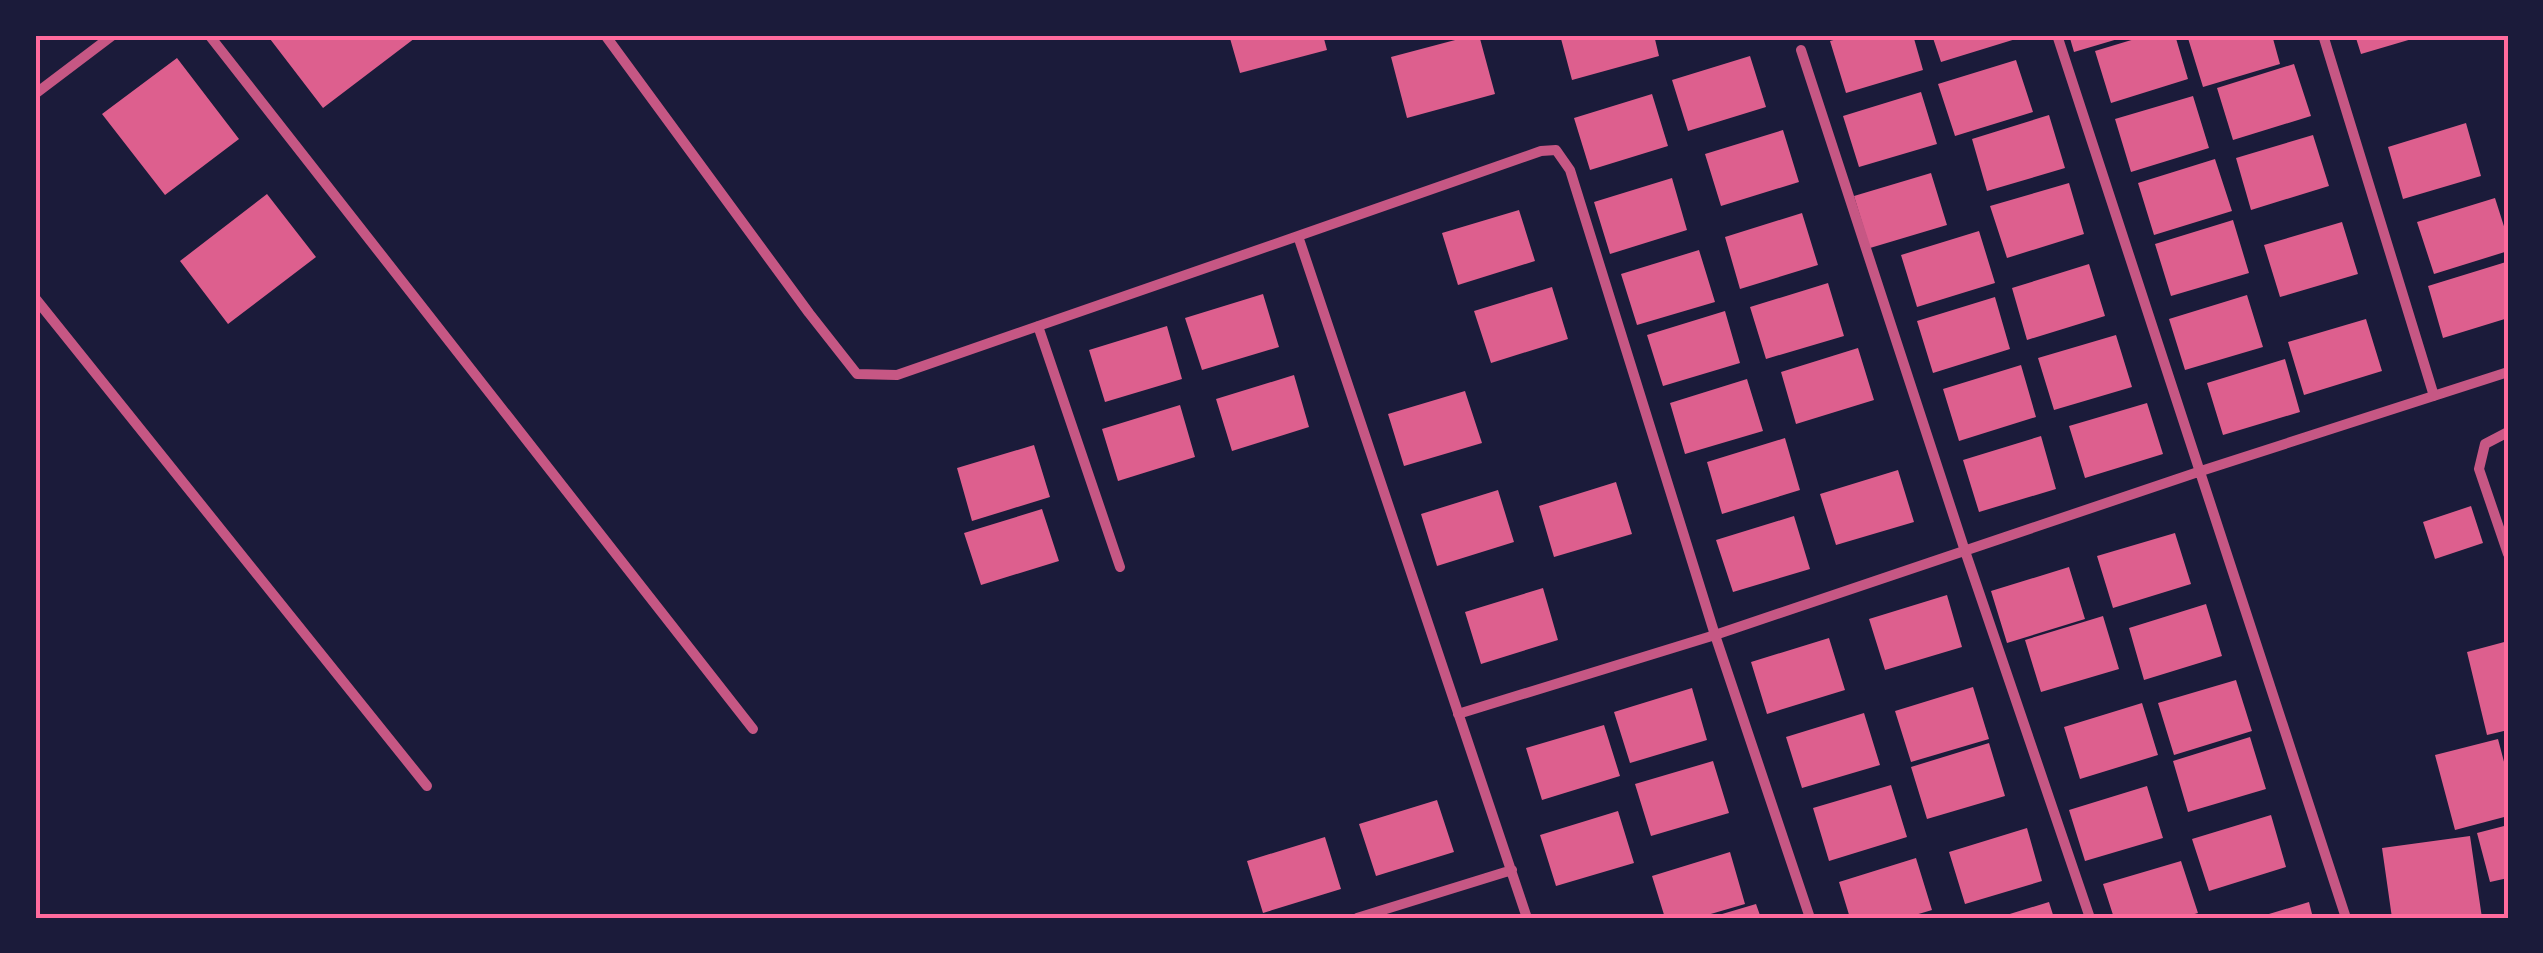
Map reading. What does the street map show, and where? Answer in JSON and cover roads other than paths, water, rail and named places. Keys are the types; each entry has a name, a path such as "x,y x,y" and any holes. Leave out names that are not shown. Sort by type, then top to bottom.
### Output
{"street":[{"path":"35,94 113,35"},
{"path":"209,35 753,729"},
{"path":"605,35 858,374 897,375 1541,150 1556,150 1570,170 1715,635 1810,918"},
{"path":"2057,35 2346,918"},
{"path":"2323,35 2434,396"},
{"path":"1801,50 2090,918"},
{"path":"1298,236 1528,918"},
{"path":"35,298 427,786"},
{"path":"1038,326 1120,566"},
{"path":"1458,714 1715,635 2201,470 2508,372"},
{"path":"2508,432 2485,444 2479,469 2508,554"},
{"path":"1357,918 1512,870"}]}
